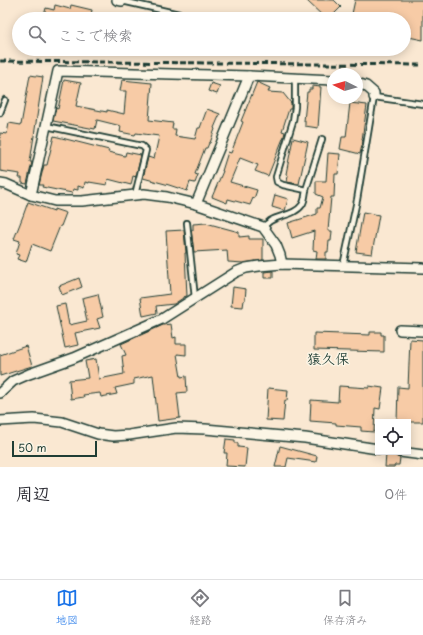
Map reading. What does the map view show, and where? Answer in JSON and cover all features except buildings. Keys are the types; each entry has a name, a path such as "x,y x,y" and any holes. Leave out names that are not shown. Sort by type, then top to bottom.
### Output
{"street":[{"path":"31,195 58,71 249,76 327,80"},
{"path":"196,204 249,76"},
{"path":"363,85 374,93 374,97"},
{"path":"0,183 6,184 31,195 55,201 82,201 144,194 167,197 196,204 263,227 276,245 282,264"},
{"path":"0,393 13,381 74,358 162,319 236,272 252,267 282,264 423,268"},
{"path":"400,330 423,331"},
{"path":"0,421 34,419 62,422 98,434 114,436 176,428 205,429 306,438 375,449"},
{"path":"411,454 423,456"}],"lane":[{"path":"120,1 170,12"},
{"path":"295,79 295,107 293,121 276,177 277,182 306,190"},
{"path":"343,266 357,200 374,97 423,104"},
{"path":"0,113 5,100"},
{"path":"46,126 142,146 146,150 135,195"},
{"path":"263,227 271,221 291,213 302,205 322,139"},
{"path":"187,223 195,298"}],"railway":[{"path":"0,61 423,65"}],"district":[{"name":"猿久保","path":"328,359"}]}
